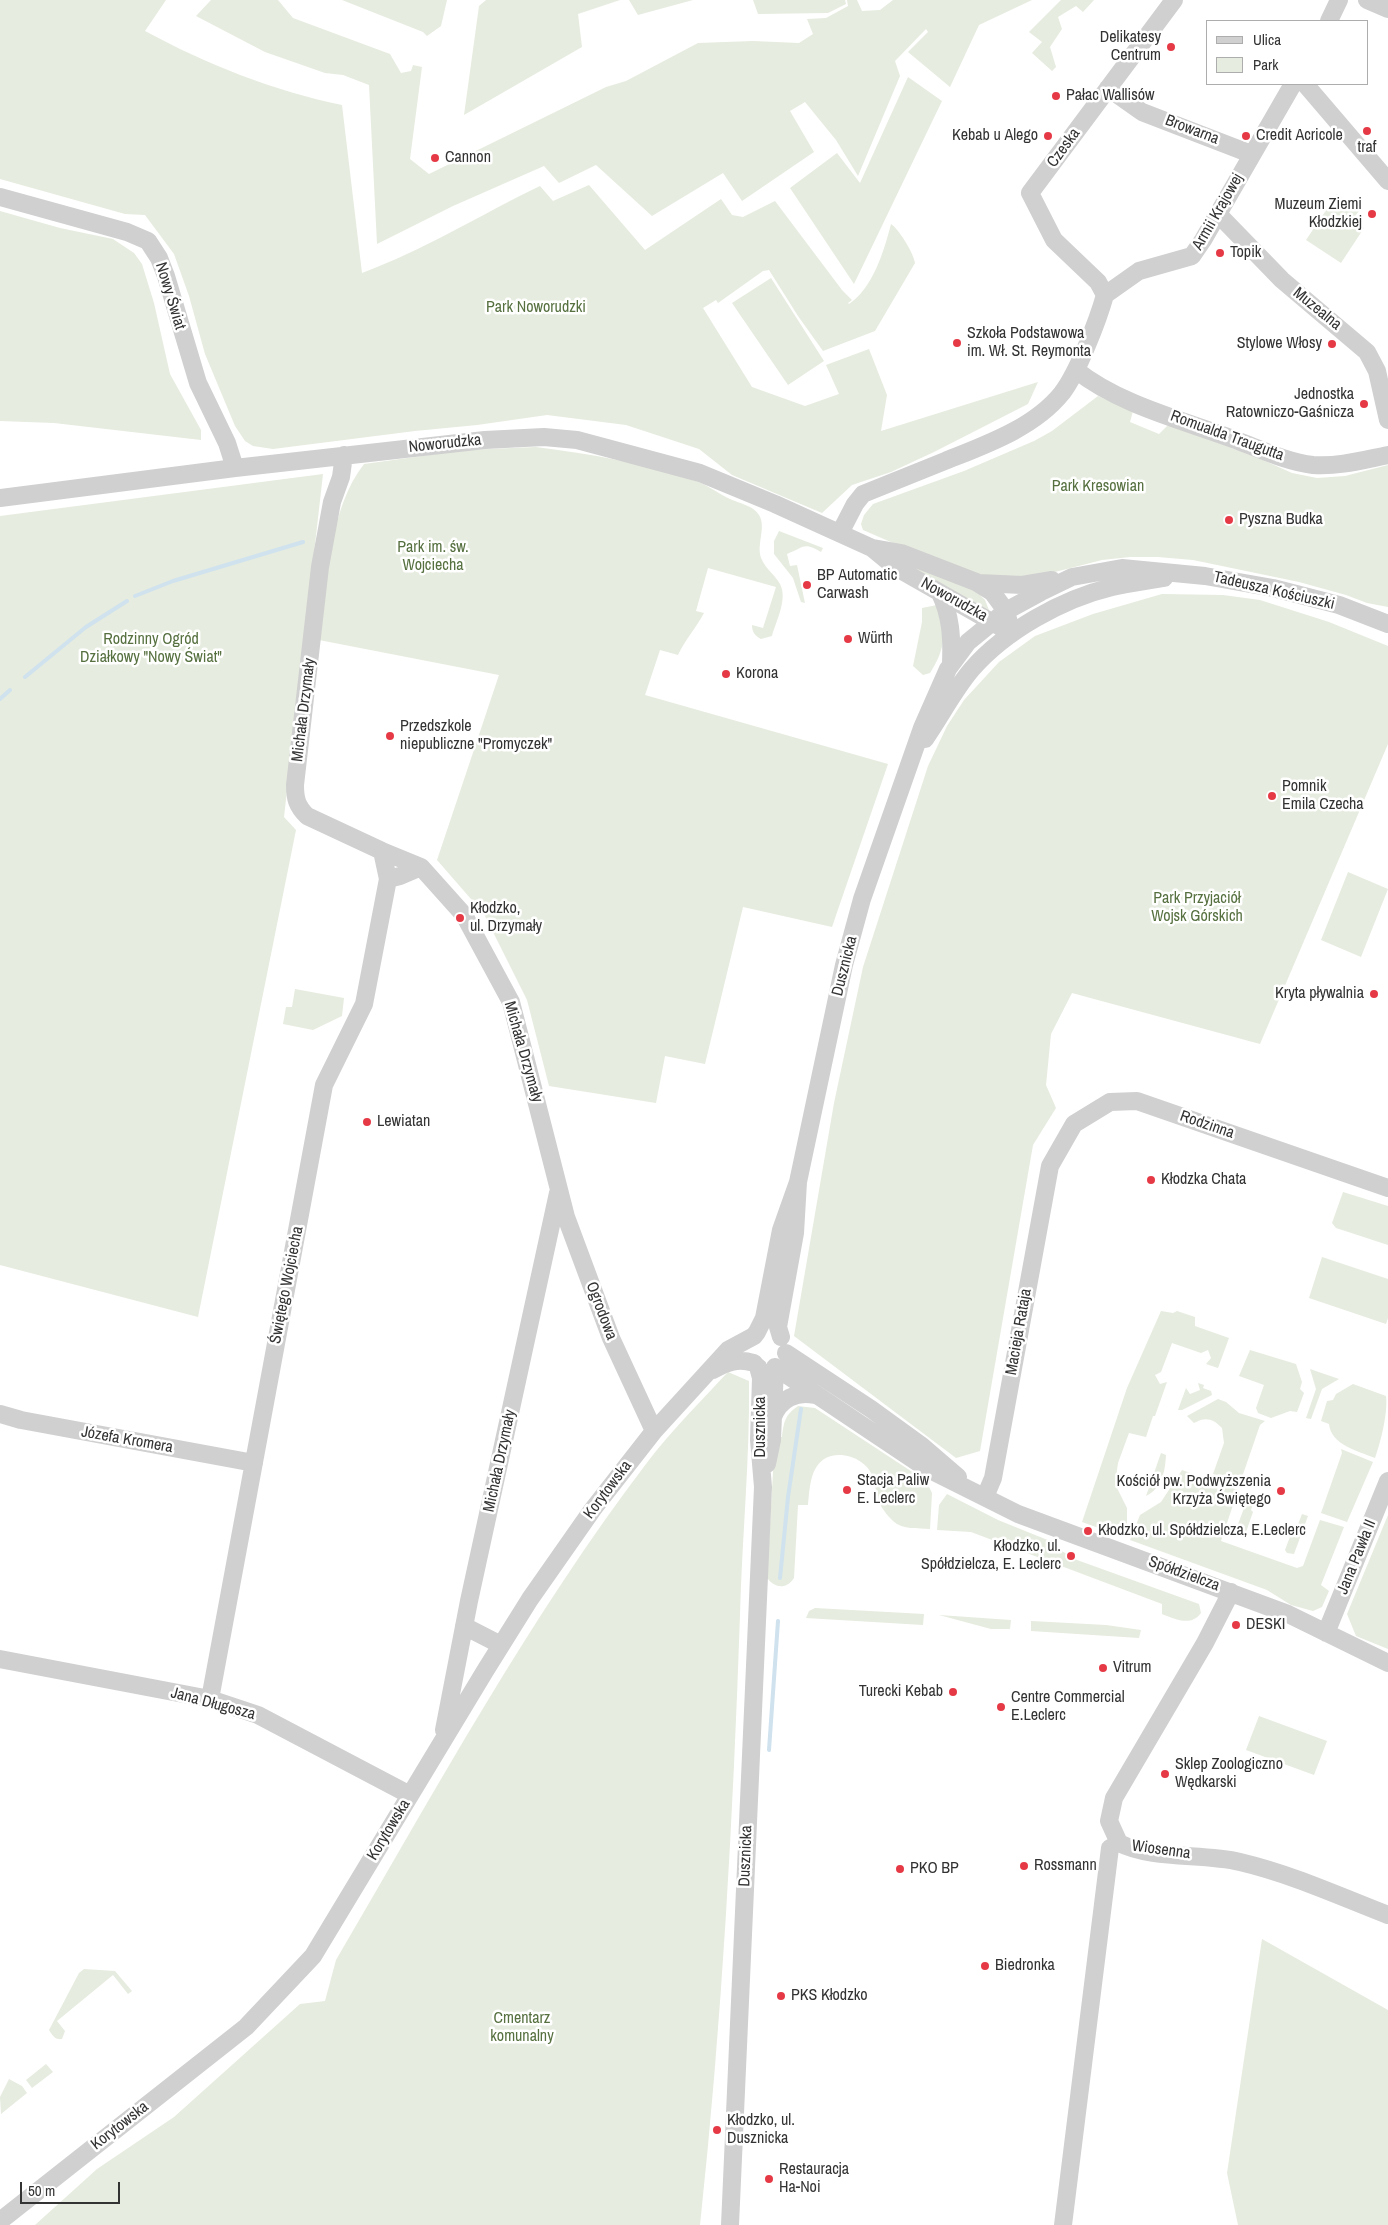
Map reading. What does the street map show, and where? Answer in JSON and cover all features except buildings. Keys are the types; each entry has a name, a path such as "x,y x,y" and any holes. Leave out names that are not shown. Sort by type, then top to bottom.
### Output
{"street":[{"name":"Czeska","path":"1105,295 1098,282 1054,240 1030,193 1174,0"},
{"path":"1367,0 1388,9"},
{"path":"1329,20 1335,1"},
{"name":"Armii Krajowej","path":"1105,295 1139,271 1192,256 1204,240 1251,154 1292,85"},
{"path":"1307,85 1388,181"},
{"name":"Browarna","path":"1108,88 1142,112 1251,154"},
{"name":"Nowy Świat","path":"0,196 127,232 148,242 160,258 198,383 227,443 235,468"},
{"name":"Muzealna","path":"1218,214 1282,280 1364,348 1374,363 1388,420"},
{"path":"840,533 855,504 864,494 987,444 1039,415 1062,392 1076,370 1105,295"},
{"name":"Romualda Traugutta","path":"1076,370 1090,382 1119,397 1266,451 1309,464 1329,466 1388,455"},
{"name":"Noworudzka","path":"0,498 344,455 495,439 544,436 577,440 700,473 872,548 895,567 940,592 999,617"},
{"name":"Michała Drzymały","path":"344,455 341,477 332,502 320,567 295,785 296,799 299,808 307,816 421,867 464,914 511,1002 559,1188 464,1626 442,1743"},
{"name":"Noworudzka","path":"872,548 901,552 976,582 992,592 999,617 1011,633"},
{"name":"Tadeusza Kościuszki","path":"999,617 1072,577 1122,568 1230,580 1291,592 1339,605 1388,624"},
{"name":"Tadeusza Kościuszki","path":"1011,633 1050,611 1088,594 1110,588 1187,575"},
{"path":"976,582 1022,585 1072,577"},
{"path":"940,592 950,617 952,663"},
{"name":"Dusznicka","path":"754,1336 764,1318 781,1230 798,1182 844,965 862,899 931,704 952,663 968,642 999,617"},
{"name":"Dusznicka","path":"914,756 971,670 992,648 1011,633"},
{"name":"Świętego Wojciecha","path":"210,1699 324,1085 364,1004 388,879 382,851"},
{"path":"388,879 421,867"},
{"name":"Rodzinna","path":"1050,1166 1074,1124 1110,1102 1137,1101 1388,1188"},
{"name":"Macieja Rataja","path":"982,1495 993,1478 1050,1166"},
{"name":"Dusznicka","path":"783,1344 778,1328 795,1233 798,1182"},
{"name":"Ogrodowa","path":"559,1188 566,1217 610,1338 654,1431"},
{"path":"770,1331 783,1344 784,1359 762,1366 748,1353 750,1342 758,1333 770,1331"},
{"name":"Korytowska","path":"0,2221 246,2027 313,1956 501,1645 530,1599 593,1509 654,1431 728,1350 754,1336"},
{"name":"Spółdzielcza","path":"783,1344 900,1430 982,1495"},
{"name":"Korytowska","path":"706,1374 731,1361 743,1361 762,1366"},
{"name":"Dusznicka","path":"762,1366 772,1417 772,1440 762,1487"},
{"name":"Dusznicka","path":"730,2225 762,1487 759,1440 762,1366"},
{"name":"Spółdzielcza","path":"762,1366 815,1394 926,1468 1018,1514 1288,1614 1388,1663"},
{"path":"772,1417 779,1405 789,1397 802,1393 815,1394"},
{"name":"Józefa Kromera","path":"0,1414 21,1420 254,1463"},
{"name":"Jana Pawła II","path":"1326,1633 1388,1481"},
{"name":"Wiosenna","path":"1231,1592 1205,1643 1114,1798 1109,1821 1119,1843 1140,1850 1203,1856 1240,1862 1278,1873 1388,1915"},
{"path":"464,1626 501,1645"},
{"name":"Jana Długosza","path":"0,1659 210,1699 258,1715 410,1795"},
{"path":"1063,2225 1110,1848"}],"green space":[{"name":"Park Noworudzki","path":"0,0 166,0 145,31 192,55 241,75 291,92 342,105 362,273 408,254 540,186 553,201 589,185 645,250 721,199 732,215 743,217 775,201 842,290 852,300 849,304 865,289 871,279 885,246 891,224 906,242 915,263 875,331 823,351 769,270 763,271 718,303 716,300 703,308 752,387 805,406 839,394 826,365 869,349 887,395 881,431 1038,382 1028,404 891,472 852,485 822,513 732,475 699,449 626,425 547,415 273,449 253,446 245,441 235,426 205,354 189,296 174,254 145,215 125,214 0,179"},
{"path":"211,0 278,0 293,18 390,54 401,73 411,71 413,65 422,67 410,159 429,174 606,87 626,81 698,43 753,41 799,43 813,34 807,19 826,18 848,6 847,0 857,0 862,11 880,10 893,0 1032,0 979,25 950,87 908,52 928,32 926,29 895,61 900,76 858,176 836,140 805,102 790,111 814,152 742,201 723,173 652,216 596,165 559,183 544,166 453,206 377,244 369,85 343,75 325,73 265,52 196,16"},
{"path":"342,0 447,0 441,26 427,36 423,32"},
{"path":"486,0 620,0 578,14 582,47 464,115 479,6"},
{"path":"629,0 693,0 638,15"},
{"path":"753,0 845,0 846,4 828,13 758,14"},
{"path":"1061,0 1094,0 1083,12 1076,6 1058,17 1062,29 1050,47 1056,67 1052,71 1032,53 1042,42 1029,32"},
{"path":"908,77 942,101 854,284 790,188 837,153 860,183"},
{"path":"1337,194 1359,211 1352,220 1364,228 1341,263 1306,240"},
{"path":"0,211 60,228 113,239 134,253 142,264 154,303 170,374 201,430 201,440 54,423 0,421"},
{"path":"771,278 824,361 788,385 732,303"},
{"name":"Park Kresowian","path":"1098,396 1133,411 1130,422 1159,434 1169,424 1292,473 1317,478 1345,476 1388,465 1388,607 1367,603 1299,582 1193,560 1158,557 1102,560 1051,573 994,579 923,556 863,530 861,524 864,515 873,504 964,471 1034,441 1052,431"},
{"name":"Park im. św. Wojciecha","path":"536,447 617,460 677,475 705,485 730,499 750,507 759,515 762,526 760,555 780,584 783,596 772,636 761,639 757,637 754,634 752,625 763,628 776,587 708,568 696,611 704,613 678,655 660,650 645,695 888,764 832,927 743,907 705,1064 665,1056 656,1103 549,1086 527,1000 484,914 437,860 499,675 319,640 327,572 336,525 352,482 364,464 466,450"},
{"name":"Rodzinny Ogród Działkowy \"Nowy Świat\"","path":"323,474 284,817 296,830 198,1317 0,1265 0,516"},
{"path":"779,531 823,548 821,552 807,546 787,554 790,566 797,565 805,603 801,602 793,578 774,554 774,541"},
{"path":"898,559 976,591 985,600 989,610 988,611"},
{"name":"Park Przyjaciół Wojsk Górskich","path":"1162,594 1223,595 1260,600 1329,622 1388,646 1388,744 1260,1044 1072,993 1051,1034 1046,1085 1056,1108 1033,1145 980,1451 956,1458 794,1336 834,1103 863,967 928,766 947,726 964,700 999,662 1035,636 1093,614"},
{"path":"937,605 943,623 942,649 930,673 923,675 913,666 922,622 922,608"},
{"path":"1348,872 1388,889 1361,957 1321,940"},
{"path":"295,989 344,998 342,1016 313,1030 283,1024 286,1007 292,1007"},
{"path":"1343,1192 1388,1206 1388,1245 1336,1228 1332,1223"},
{"path":"1322,1257 1388,1279 1388,1318 1386,1324 1309,1298"},
{"path":"1161,1311 1173,1313 1177,1311 1195,1317 1195,1326 1229,1338 1218,1368 1206,1364 1211,1358 1208,1350 1201,1353 1172,1343 1161,1372 1155,1375 1160,1384 1167,1382 1146,1437 1129,1433 1118,1463 1115,1484 1127,1508 1127,1524 1121,1536 1082,1522 1127,1388"},
{"path":"1250,1350 1296,1364 1302,1382 1300,1389 1304,1393 1297,1412 1290,1411 1271,1418 1258,1413 1256,1408 1264,1385 1239,1376"},
{"path":"1310,1369 1339,1379 1322,1389 1311,1419 1306,1418 1316,1389"},
{"name":"Cmentarz komunalny","path":"728,1372 749,1381 748,1440 726,1920 715,2073 700,2225 35,2225 97,2169 174,2117 300,2004 325,2001 336,1960 447,1769 524,1642 605,1519 649,1460 677,1426"},
{"path":"1198,1383 1204,1385 1203,1388 1211,1391 1212,1395 1182,1410 1178,1410 1186,1388 1190,1394 1200,1390"},
{"path":"1353,1384 1386,1396 1384,1427 1375,1458 1340,1442 1331,1431 1329,1424 1321,1421 1327,1401 1333,1400 1336,1394"},
{"path":"1218,1399 1226,1402 1239,1413 1265,1421 1260,1425 1240,1483 1213,1474 1224,1443 1222,1428 1216,1422 1206,1419 1194,1423 1187,1416"},
{"path":"798,1406 815,1408 926,1481 932,1493 930,1529 906,1527 897,1524 885,1512 879,1502 874,1480 868,1468 851,1457 831,1456 824,1459 815,1469 812,1476 808,1505 798,1505 794,1578 784,1586 777,1586 767,1578 775,1437 782,1437 786,1419 790,1412"},
{"path":"1341,1449 1373,1462 1347,1522 1321,1513 1342,1453"},
{"path":"1161,1453 1166,1455 1162,1479 1156,1489 1146,1496"},
{"path":"1182,1470 1238,1490 1221,1541 1297,1568 1303,1566 1320,1520 1344,1527 1321,1585 1329,1591 1322,1607 1313,1611 1291,1605 1267,1590 1130,1540 1140,1515 1161,1502"},
{"path":"947,1494 998,1520 1050,1541 1055,1547 1077,1560 1199,1604 1201,1613 1193,1620 1177,1620 1162,1614 1162,1604 971,1532 937,1530 939,1505"},
{"path":"1249,1495 1255,1497 1251,1510 1253,1512 1243,1536 1235,1532"},
{"path":"1302,1514 1308,1516 1294,1554 1287,1553 1285,1550 1294,1526 1297,1527"},
{"path":"1388,1515 1388,1649 1356,1636 1347,1614"},
{"path":"815,1608 924,1614 923,1625 806,1618 809,1611"},
{"path":"939,1615 1011,1620 1010,1629 991,1629"},
{"path":"1031,1621 1106,1625 1141,1630 1139,1638 1031,1631"},
{"path":"1259,1716 1327,1741 1314,1775 1246,1750"},
{"path":"1262,1939 1388,2010 1388,2225 1238,2225 1227,2173"},
{"path":"84,1969 115,1971 132,1991 128,1994 113,1975 57,2021 65,2031 62,2039 58,2039 49,2030 79,1973"},
{"path":"46,2064 53,2072 32,2088 26,2080"},
{"path":"9,2079 22,2086 27,2093 1,2114 0,2097"}],"waterway":[{"path":"135,596 173,581 303,542"},
{"path":"25,677 86,627 127,601"},
{"path":"0,699 10,690"},
{"path":"780,1578 788,1497 801,1409"},
{"path":"769,1750 778,1621"}],"place":[{"name":"Delikatesy Centrum","path":"1171,47"},
{"name":"Pałac Wallisów","path":"1056,96"},
{"name":"traf","path":"1367,131"},
{"name":"Kebab u Alego","path":"1048,136"},
{"name":"Credit Acricole","path":"1246,136"},
{"name":"Cannon","path":"435,158"},
{"name":"Muzeum Ziemi Kłodzkiej","path":"1372,214"},
{"name":"Topik","path":"1220,253"},
{"name":"Szkoła Podstawowa im. Wł. St. Reymonta","path":"957,343"},
{"name":"Stylowe Włosy","path":"1332,344"},
{"name":"Jednostka Ratowniczo-Gaśnicza","path":"1364,404"},
{"name":"Pyszna Budka","path":"1229,520"},
{"name":"BP Automatic Carwash","path":"807,585"},
{"name":"Würth","path":"848,639"},
{"name":"Korona","path":"726,674"},
{"name":"Przedszkole niepubliczne \"Promyczek\"","path":"390,736"},
{"name":"Pomnik Emila Czecha","path":"1272,796"},
{"name":"Kłodzko, ul. Drzymały","path":"460,918"},
{"name":"Kryta pływalnia","path":"1374,994"},
{"name":"Lewiatan","path":"367,1122"},
{"name":"Kłodzka Chata","path":"1151,1180"},
{"name":"Stacja Paliw E. Leclerc","path":"847,1490"},
{"name":"Kościół pw. Podwyższenia Krzyża Świętego","path":"1281,1491"},
{"name":"Kłodzko, ul. Spółdzielcza, E.Leclerc","path":"1088,1531"},
{"name":"Kłodzko, ul. Spółdzielcza, E. Leclerc","path":"1071,1556"},
{"name":"DESKI","path":"1236,1625"},
{"name":"Vitrum","path":"1103,1668"},
{"name":"Turecki Kebab","path":"953,1692"},
{"name":"Centre Commercial E.Leclerc","path":"1001,1707"},
{"name":"Sklep Zoologiczno Wędkarski","path":"1165,1774"},
{"name":"Rossmann","path":"1024,1866"},
{"name":"PKO BP","path":"900,1869"},
{"name":"Biedronka","path":"985,1966"},
{"name":"PKS Kłodzko","path":"781,1996"},
{"name":"Kłodzko, ul. Dusznicka","path":"717,2130"},
{"name":"Restauracja Ha-Noi","path":"769,2179"}]}
